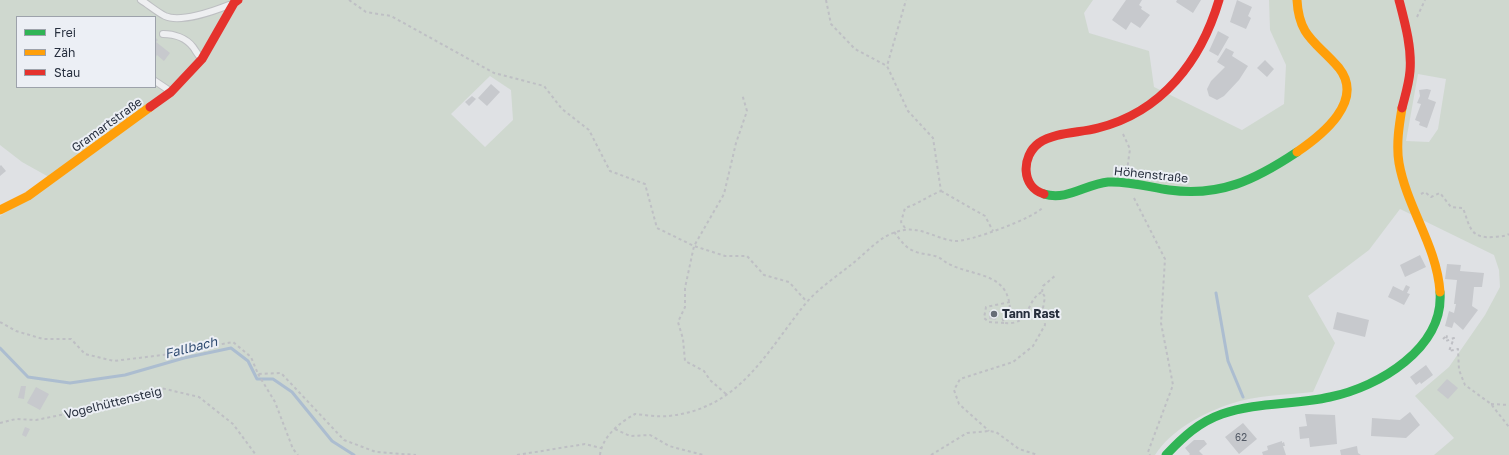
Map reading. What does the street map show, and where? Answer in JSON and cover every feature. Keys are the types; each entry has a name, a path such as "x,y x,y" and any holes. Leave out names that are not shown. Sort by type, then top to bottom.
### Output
{"street":[{"path":"1050,196 1038,192 1027,178 1025,163 1029,153 1046,140 1118,122 1158,98 1185,73 1205,41 1219,0"},
{"name":"Höhenstraße","path":"1050,196 1102,183 1125,183 1179,192 1218,190 1230,187 1254,177 1295,154 1312,142 1337,117 1347,99 1348,90 1342,73 1310,40 1302,28 1297,12 1296,0"},
{"path":"1166,455 1192,430 1219,416 1252,407 1314,400 1343,394 1392,370 1416,352 1427,338 1436,322 1440,310 1441,294 1436,264 1399,164 1398,140 1410,62 1408,39 1399,0"},
{"name":"Gramartstraße","path":"0,210 28,196 47,183 171,92 202,59 236,1"}],"lane":[{"path":"143,1 164,16 176,18 215,11 236,1"},
{"path":"163,34 173,34 182,38 193,46 202,59"},
{"path":"156,82 171,92"}],"path":[{"path":"349,0 366,12 391,16 494,73 544,86 562,109 589,130 610,171 645,184 657,228 694,246 725,256 747,256 764,275 789,282 807,302"},
{"path":"826,0 830,24 855,49 887,66 908,111 933,138 941,191"},
{"path":"887,66 906,0"},
{"path":"726,394 710,380 704,371 685,361 683,339 678,322 685,307 686,288 694,246 724,194 736,143 747,111 742,94"},
{"path":"1118,122 1130,149 1125,183 1146,218 1165,260 1161,323 1173,385 1148,452 1150,455"},
{"path":"906,228 901,222 905,208 919,204 928,196 941,191"},
{"path":"941,191 985,216 993,231"},
{"path":"1412,200 1425,192 1431,197 1440,193 1451,207 1463,208 1471,230 1482,238 1505,236 1509,234"},
{"path":"600,455 601,448 615,429 635,414 667,416 702,409 726,394 756,370 807,302 883,238 906,228 922,230 955,241 970,239 1040,212 1050,196"},
{"path":"894,232 903,244 913,251 937,256 950,265 993,278 1006,291 1010,302 1010,312 1002,317 1004,323"},
{"path":"989,431 959,404 954,390 960,379 1013,362 1032,346 1046,325 1043,308 1045,297 1042,292 1043,286 1056,275"},
{"path":"1010,302 986,307 984,318 989,322 1013,324 1022,318 1029,310 1037,294 1042,292"},
{"path":"0,322 16,331 43,340 71,339 84,354 114,361 170,354 233,342 251,357 258,374 275,402 293,449 298,455"},
{"path":"1441,340 1447,335 1446,341 1454,338 1449,351 1458,349 1459,370 1465,385 1491,404 1509,427"},
{"path":"258,374 282,373 344,440 376,452 416,455"},
{"name":"Vogelhüttensteig","path":"0,423 16,419 36,420 130,401 161,388 199,398 233,424 256,455"},
{"path":"1491,404 1509,405"},
{"path":"615,429 630,436 650,435 669,446 703,455"},
{"path":"931,455 967,433 989,431 996,432 1019,449 1038,455"},
{"path":"517,455 584,444 601,448"}],"shaded area":[{"path":"0,0 1093,0 1084,13 1089,33 1149,51 1154,87 1242,130 1284,104 1286,65 1270,30 1269,0 1509,0 1509,455 1434,455 1454,438 1415,396 1449,367 1485,315 1500,287 1499,270 1494,255 1400,209 1369,250 1308,296 1335,343 1313,392 1250,399 1230,404 1209,412 1179,430 1155,455 0,455 0,216 56,181 22,162 0,145","holes":["1418,74 1446,79 1438,129 1429,142 1406,141","490,76 511,90 513,120 485,147 451,114"]}],"building":[{"path":"1126,0 1142,0 1139,5 1142,7 1141,9 1150,15 1140,28 1131,22 1126,30 1112,20"},
{"path":"1177,0 1201,0 1193,13 1176,2"},
{"path":"1237,0 1252,7 1248,16 1251,18 1246,29 1230,22"},
{"path":"1218,31 1229,37 1218,56 1209,51"},
{"path":"156,42 170,53 164,61 157,55 156,56"},
{"path":"1226,48 1234,52 1232,56 1248,66 1239,80 1224,96 1217,100 1209,96 1207,89 1211,81 1225,67 1217,62"},
{"path":"1265,60 1274,69 1267,77 1257,68"},
{"path":"491,84 500,92 487,106 478,98"},
{"path":"1419,90 1431,90 1428,99 1436,102 1427,128 1419,125 1420,122 1415,120 1421,104 1417,103 1420,96"},
{"path":"472,96 476,99 469,106 465,102"},
{"path":"131,103 137,108 125,120 120,114"},
{"path":"1,165 6,171 0,176 0,166"},
{"path":"1420,255 1426,267 1405,277 1400,265"},
{"path":"1447,264 1461,265 1460,271 1484,273 1482,287 1474,287 1472,306 1478,310 1463,330 1454,322 1452,328 1445,326 1449,311 1454,313 1457,280 1445,279"},
{"path":"1406,285 1410,287 1407,293 1410,294 1404,305 1388,297 1393,286 1403,291"},
{"name":"Tann Rast","path":"989,311 999,312 999,316 996,316 996,320 989,319"},
{"path":"1337,312 1369,320 1365,337 1333,329"},
{"path":"1426,365 1433,375 1421,384 1420,382 1416,385 1410,377"},
{"path":"1447,379 1458,388 1448,399 1437,390"},
{"path":"21,386 26,386 24,399 18,398"},
{"path":"36,387 49,394 40,410 27,403"},
{"path":"1410,412 1420,425 1406,438 1371,436 1372,418 1400,420"},
{"path":"1305,414 1335,415 1337,444 1310,447 1309,438 1300,439 1299,427 1307,426"},
{"path":"1243,423 1257,439 1239,454 1225,437"},
{"path":"25,427 30,429 26,437 22,435"},
{"path":"1194,440 1204,440 1207,444 1199,451 1203,455 1189,455 1190,454 1185,448"},
{"path":"1282,441 1282,443 1284,442 1285,446 1283,446 1286,455 1263,455 1262,452 1268,450 1267,446"},
{"path":"1357,446 1358,453 1361,455 1341,455 1340,450"}],"waterway":[{"path":"1216,293 1228,361 1243,397"},
{"name":"Fallbach","path":"0,348 28,377 70,383 125,375 184,358 231,348 248,361 257,379 273,379 292,392 332,441 354,455"}],"traffic: fast":[{"path":"1044,194 1052,196 1069,194 1100,183 1108,182 1131,183 1187,192 1205,191 1236,184 1251,178 1282,162 1297,152"},
{"path":"1166,455 1192,431 1206,421 1222,414 1248,407 1317,400 1330,397 1349,392 1387,374 1405,362 1420,347 1431,331 1438,312 1440,292"}],"traffic: slow":[{"path":"1297,0 1298,13 1305,31 1339,68 1346,80 1347,93 1344,105 1328,127 1297,152"},
{"path":"0,210 28,196 150,107"},
{"path":"1402,108 1398,142 1399,163 1408,196 1428,243 1438,275 1440,292"}],"traffic: jam":[{"path":"150,107 171,92 202,59 234,3 238,0"},
{"path":"1044,194 1036,190 1031,185 1026,171 1029,155 1033,149 1045,139 1091,130 1121,120 1141,110 1160,97 1176,81 1190,63 1202,43 1219,0"},
{"path":"1399,0 1408,36 1410,53 1409,81 1402,108"}],"place":[{"name":"Tann Rast","path":"994,314"}]}
